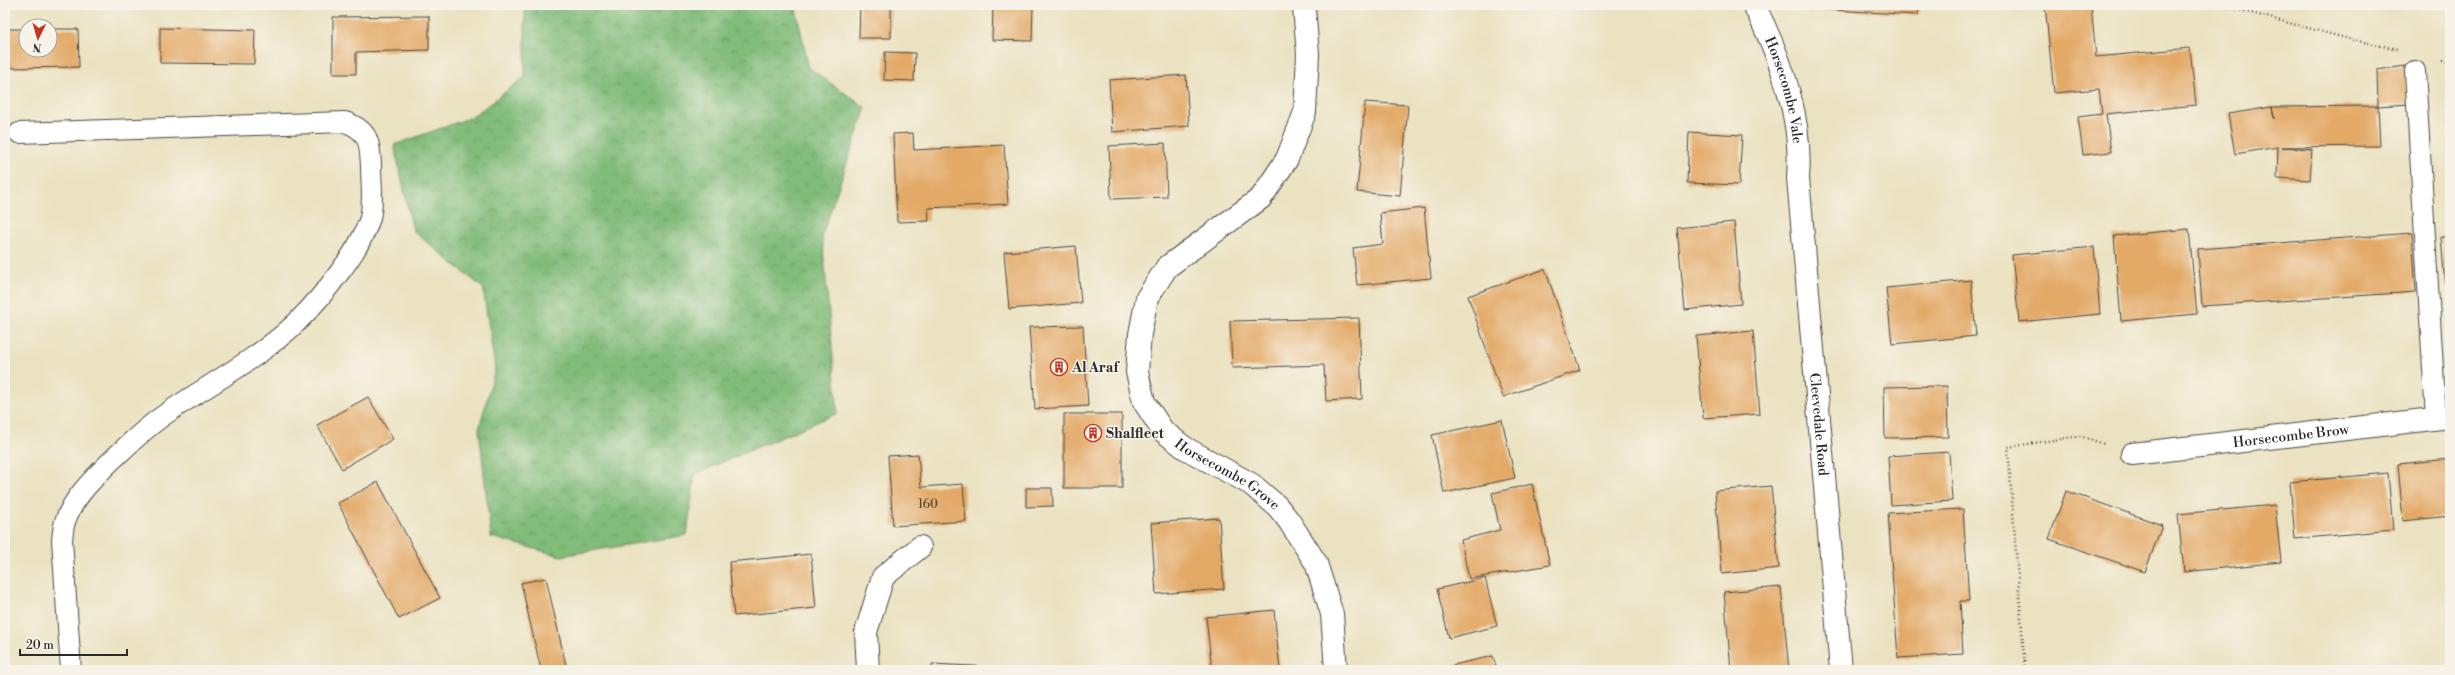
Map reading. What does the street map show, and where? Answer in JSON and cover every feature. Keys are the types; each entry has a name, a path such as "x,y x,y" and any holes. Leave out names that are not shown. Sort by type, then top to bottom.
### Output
{"street":[{"name":"Horsecombe Vale","path":"1754,5 1788,83 1800,153 1798,178"},
{"name":"Horsecombe Grove","path":"1304,7 1308,54 1305,112 1287,159 1261,198 1167,267 1147,298 1140,334 1137,372 1144,402 1163,431 1185,448 1251,484 1277,506 1289,521 1316,563 1332,614 1336,670"},
{"name":"Cleevedale Road","path":"1798,178 1841,670"},
{"name":"Horsecombe Brow","path":"2132,454 2443,418"},
{"path":"868,670 866,632 883,577 920,547"}],"lane":[{"path":"2415,71 2443,418"},
{"path":"19,133 345,122 358,126 365,134 371,160 372,201 370,217 365,232 354,252 316,303 267,347 159,419 130,443 94,478 77,499 65,519 62,540 71,670"}],"path":[{"path":"2221,5 2353,40 2398,49"},
{"path":"2435,58 2450,62"},
{"path":"2025,670 2008,447 2080,436 2132,454"}],"green space":[{"path":"525,5 795,5 809,68 866,108 822,235 838,413 695,474 687,535 561,556 491,537 479,429 495,369 483,288 413,231 394,145 472,117 525,77"}],"building":[{"path":"860,5 891,5 891,38 859,38"},
{"path":"1781,5 1919,5 1918,15 1781,7"},
{"path":"2045,5 2091,5 2096,57 2190,48 2196,105 2106,114 2111,152 2083,155 2078,117 2102,114 2099,89 2054,93"},
{"path":"993,6 1033,7 1032,41 992,40"},
{"path":"429,16 429,50 356,52 356,74 333,74 333,17"},
{"path":"160,28 255,30 254,64 160,63"},
{"path":"5,29 18,29 18,58 58,58 58,29 78,29 79,67 5,68"},
{"path":"885,52 915,53 914,81 884,80"},
{"path":"2405,66 2410,104 2378,106 2377,70"},
{"path":"1186,75 1189,126 1112,132 1109,80"},
{"path":"1365,102 1408,105 1400,196 1357,192"},
{"path":"2378,106 2380,146 2282,147 2312,149 2310,180 2277,178 2278,147 2235,154 2228,114 2272,107"},
{"path":"1689,132 1742,135 1739,185 1687,183"},
{"path":"913,133 914,150 1004,145 1008,204 928,208 929,221 897,222 893,134"},
{"path":"1165,143 1167,197 1111,199 1109,146"},
{"path":"1424,208 1431,278 1357,285 1353,248 1383,244 1380,213"},
{"path":"1734,222 1741,304 1685,310 1677,228"},
{"path":"2189,229 2197,314 2121,321 2114,236"},
{"path":"2412,233 2416,292 2202,306 2198,249"},
{"path":"2450,236 2450,284 2445,285 2441,237"},
{"path":"1076,246 1081,303 1009,309 1004,252"},
{"path":"2094,247 2100,314 2019,322 2012,255"},
{"path":"1545,269 1580,370 1503,397 1468,296"},
{"path":"1971,280 1976,336 1892,344 1886,288"},
{"path":"1359,318 1362,399 1326,401 1324,365 1232,368 1230,321"},
{"name":"Al Araf","path":"1083,326 1088,406 1035,409 1029,327"},
{"path":"1753,331 1760,414 1703,418 1696,336"},
{"path":"1947,386 1948,437 1885,438 1884,387"},
{"path":"368,397 393,439 342,469 317,425"},
{"path":"1064,414 1122,414 1122,488 1064,488"},
{"path":"1502,420 1515,478 1444,493 1432,435"},
{"path":"1949,452 1952,501 1891,505 1888,456"},
{"path":"918,454 921,487 963,484 966,521 893,526 888,456"},
{"path":"2450,459 2450,516 2403,521 2398,464"},
{"path":"2388,473 2393,530 2295,539 2290,482"},
{"path":"378,482 440,598 399,619 338,503"},
{"path":"1532,484 1550,565 1469,579 1461,540 1500,530 1492,493"},
{"path":"1771,486 1779,568 1722,574 1715,491"},
{"path":"1026,488 1052,488 1053,506 1026,507"},
{"path":"2066,491 2162,525 2145,572 2049,539"},
{"path":"2275,505 2281,562 2184,572 2178,514"},
{"path":"1963,509 1969,601 1960,601 1963,654 1898,658 1888,513"},
{"path":"1219,518 1224,589 1156,594 1151,523"},
{"path":"811,554 816,608 734,616 729,562"},
{"path":"546,578 567,670 541,670 521,583"},
{"path":"1485,578 1497,626 1449,638 1437,589"},
{"path":"1781,587 1789,670 1731,670 1724,592"},
{"path":"1274,610 1280,670 1212,670 1206,617"},
{"path":"1493,656 1497,670 1454,670 1453,665"},
{"path":"932,664 993,667 993,670 932,670"}],"place":[{"name":"Al Araf","path":"1059,367"},
{"name":"Shalfleet","path":"1093,433"}]}
